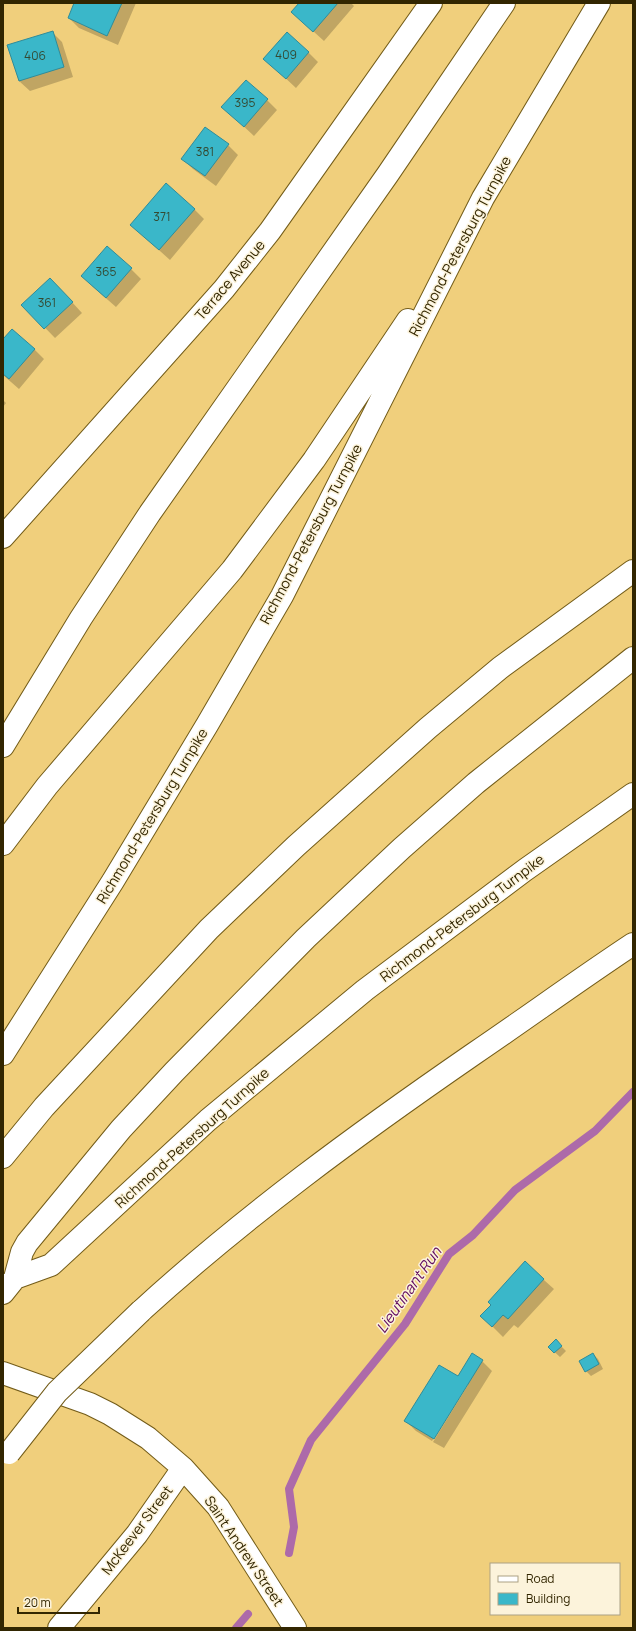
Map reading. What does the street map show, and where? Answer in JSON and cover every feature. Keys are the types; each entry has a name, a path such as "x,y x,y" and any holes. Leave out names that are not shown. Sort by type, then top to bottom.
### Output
{"main road":[{"name":"Terrace Avenue","path":"3,537 228,283 270,231 432,3"},
{"path":"3,746 81,618 150,513 388,174 504,3"},
{"name":"Richmond-Petersburg Turnpike","path":"3,1054 113,881 207,725 282,596 483,198 599,3"},
{"path":"3,844 47,786 246,552 314,460 416,308 483,198"},
{"path":"3,1157 44,1106 209,929 296,846 428,728 500,668 633,571"},
{"path":"9,1285 27,1243 121,1129 174,1072 295,949 402,848 476,783 633,658"},
{"name":"Richmond-Petersburg Turnpike","path":"9,1285 51,1265 208,1120 365,990 525,870 633,794"},
{"path":"6,1457 57,1392 191,1265 295,1182 386,1115 629,946"},
{"name":"Saint Andrew Street","path":"3,1373 90,1404 110,1414 148,1438 183,1468 218,1507 294,1628"},
{"name":"McKeever Street","path":"59,1628 137,1534 183,1468"}],"building":[{"path":"74,3 122,3 107,36 68,18"},
{"path":"299,3 338,3 313,32 291,12"},
{"path":"53,31 64,67 19,81 7,45"},
{"path":"287,32 309,52 286,79 263,59"},
{"path":"246,80 268,99 244,127 221,107"},
{"path":"205,127 229,144 205,176 181,159"},
{"path":"166,183 195,209 159,250 130,225"},
{"path":"107,246 132,268 106,298 81,276"},
{"path":"50,278 73,302 44,329 21,305"},
{"path":"12,329 35,349 9,379 3,374 3,339"},
{"path":"525,1261 544,1279 508,1319 503,1315 492,1327 480,1316 491,1305 488,1302"},
{"path":"556,1339 562,1346 554,1353 548,1347"},
{"path":"472,1353 483,1360 434,1439 404,1421 439,1365 458,1376"},
{"path":"593,1353 599,1364 585,1372 579,1361"}],"waterway":[{"name":"Lieutinant Run","path":"289,1553 294,1527 289,1489 311,1440 405,1324 449,1254 473,1235 515,1190 595,1131 633,1092"},
{"name":"Lieutinant Run","path":"236,1628 248,1614"}]}
